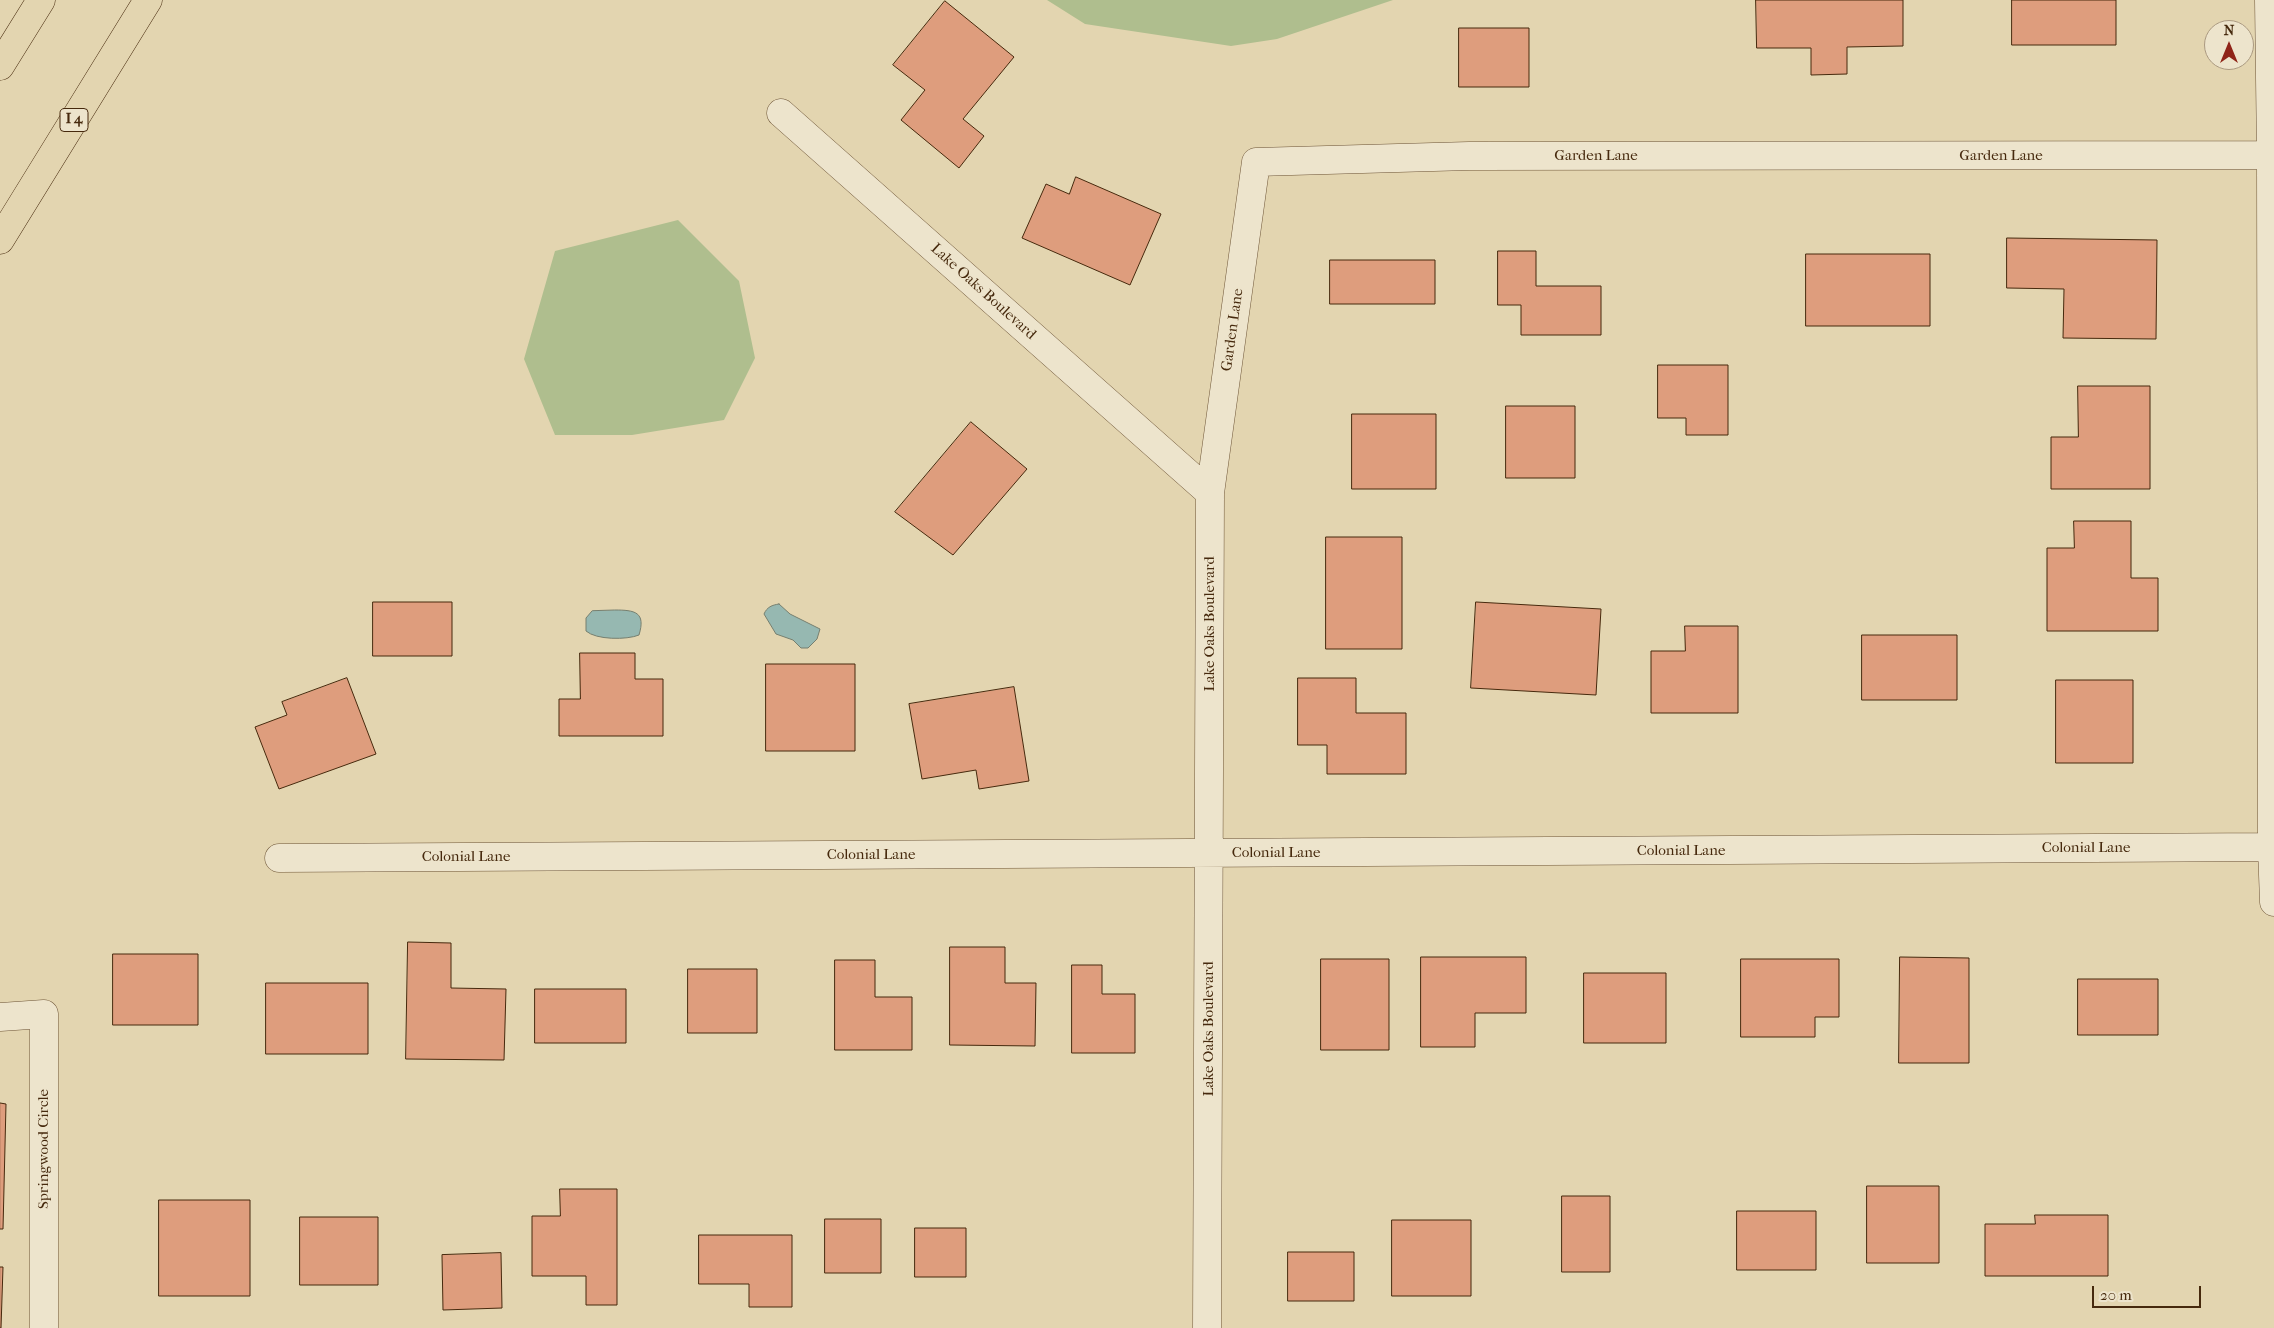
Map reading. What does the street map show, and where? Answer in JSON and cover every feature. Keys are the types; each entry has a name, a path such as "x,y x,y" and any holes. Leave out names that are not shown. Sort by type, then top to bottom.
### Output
{"highway":[{"path":"0,66 41,0"},
{"name":"I 4","path":"0,240 148,0"}],"street":[{"path":"2269,0 2274,902"},
{"name":"Lake Oaks Boulevard","path":"782,114 1210,494 1207,1328"},
{"name":"Garden Lane","path":"1210,494 1256,162 1469,156 2271,155"},
{"name":"Colonial Lane","path":"279,858 2273,847"},
{"name":"Springwood Circle","path":"0,1016 44,1014 44,1328"}],"green space":[{"path":"1047,0 1393,0 1277,39 1231,46 1085,24"},
{"path":"678,220 739,281 755,358 724,420 632,435 555,435 524,359 555,251"}],"water":[{"path":"779,604 790,614 820,629 817,639 808,648 801,648 793,640 776,634 764,614 770,607"},
{"path":"615,610 633,612 640,617 641,627 639,635 627,638 604,638 586,631 586,618 592,611"}],"building":[{"path":"1756,0 1903,0 1903,46 1847,47 1847,74 1811,75 1811,48 1757,48"},
{"path":"2012,0 2116,0 2116,45 2012,45"},
{"path":"945,1 1014,57 963,119 984,136 959,168 901,120 925,90 893,65"},
{"path":"1459,28 1529,28 1529,87 1459,87"},
{"path":"1076,177 1161,214 1130,285 1022,238 1046,184 1069,194"},
{"path":"2007,238 2157,240 2156,339 2063,338 2064,289 2007,288"},
{"path":"1498,251 1536,251 1536,286 1601,286 1601,335 1521,335 1521,305 1498,305"},
{"path":"1806,254 1930,254 1930,326 1806,326"},
{"path":"1330,260 1435,260 1435,304 1330,304"},
{"path":"1658,365 1728,365 1728,435 1686,435 1686,418 1658,418"},
{"path":"2078,386 2150,386 2150,489 2051,489 2051,437 2078,437"},
{"path":"1506,406 1575,406 1575,478 1506,478"},
{"path":"1352,414 1436,414 1436,489 1352,489"},
{"path":"971,422 1027,469 953,555 895,512"},
{"path":"2074,521 2131,521 2131,578 2158,578 2158,631 2047,631 2047,548 2074,548"},
{"path":"1326,537 1402,537 1402,649 1326,649"},
{"path":"373,602 452,602 452,656 373,656"},
{"path":"1476,602 1601,609 1596,695 1471,688"},
{"path":"1685,626 1738,626 1738,713 1651,713 1651,651 1685,651"},
{"path":"1862,635 1957,635 1957,700 1862,700"},
{"path":"580,653 635,653 635,679 663,679 663,736 559,736 559,699 580,699"},
{"path":"766,664 855,664 855,751 766,751"},
{"path":"347,678 376,754 279,789 255,727 287,715 282,702"},
{"path":"1298,678 1356,678 1356,713 1406,713 1406,774 1327,774 1327,745 1298,745"},
{"path":"2056,680 2133,680 2133,763 2056,763"},
{"path":"1014,687 1029,781 979,789 976,770 922,779 909,704"},
{"path":"408,942 451,943 451,988 506,989 504,1060 406,1059"},
{"path":"950,947 1005,947 1005,983 1036,983 1035,1046 950,1045"},
{"path":"113,954 198,954 198,1025 113,1025"},
{"path":"1421,957 1526,957 1526,1013 1475,1013 1475,1047 1421,1047"},
{"path":"1900,957 1969,958 1969,1063 1899,1063"},
{"path":"1321,959 1389,959 1389,1050 1321,1050"},
{"path":"1741,959 1839,959 1839,1017 1815,1017 1815,1037 1741,1037"},
{"path":"835,960 875,960 875,997 912,997 912,1050 835,1050"},
{"path":"1072,965 1102,965 1102,994 1135,994 1135,1053 1072,1053"},
{"path":"688,969 757,969 757,1033 688,1033"},
{"path":"1584,973 1666,973 1666,1043 1584,1043"},
{"path":"2078,979 2158,979 2158,1035 2078,1035"},
{"path":"266,983 368,983 368,1054 266,1054"},
{"path":"535,989 626,989 626,1043 535,1043"},
{"path":"0,1103 6,1104 3,1229 0,1229"},
{"path":"1867,1186 1939,1186 1939,1263 1867,1263"},
{"path":"560,1189 617,1189 617,1305 586,1305 586,1276 532,1276 532,1216 560,1216"},
{"path":"1562,1196 1610,1196 1610,1272 1562,1272"},
{"path":"159,1200 250,1200 250,1296 159,1296"},
{"path":"1737,1211 1816,1211 1816,1270 1737,1270"},
{"path":"2035,1215 2108,1215 2108,1276 1985,1276 1985,1224 2035,1224"},
{"path":"300,1217 378,1217 378,1285 300,1285"},
{"path":"825,1219 881,1219 881,1273 825,1273"},
{"path":"1392,1220 1471,1220 1471,1296 1392,1296"},
{"path":"915,1228 966,1228 966,1277 915,1277"},
{"path":"699,1235 792,1235 792,1307 749,1307 749,1284 699,1284"},
{"path":"1288,1252 1354,1252 1354,1301 1288,1301"},
{"path":"501,1253 502,1308 443,1310 442,1255"},
{"path":"0,1267 3,1267 1,1328 0,1328"}]}
